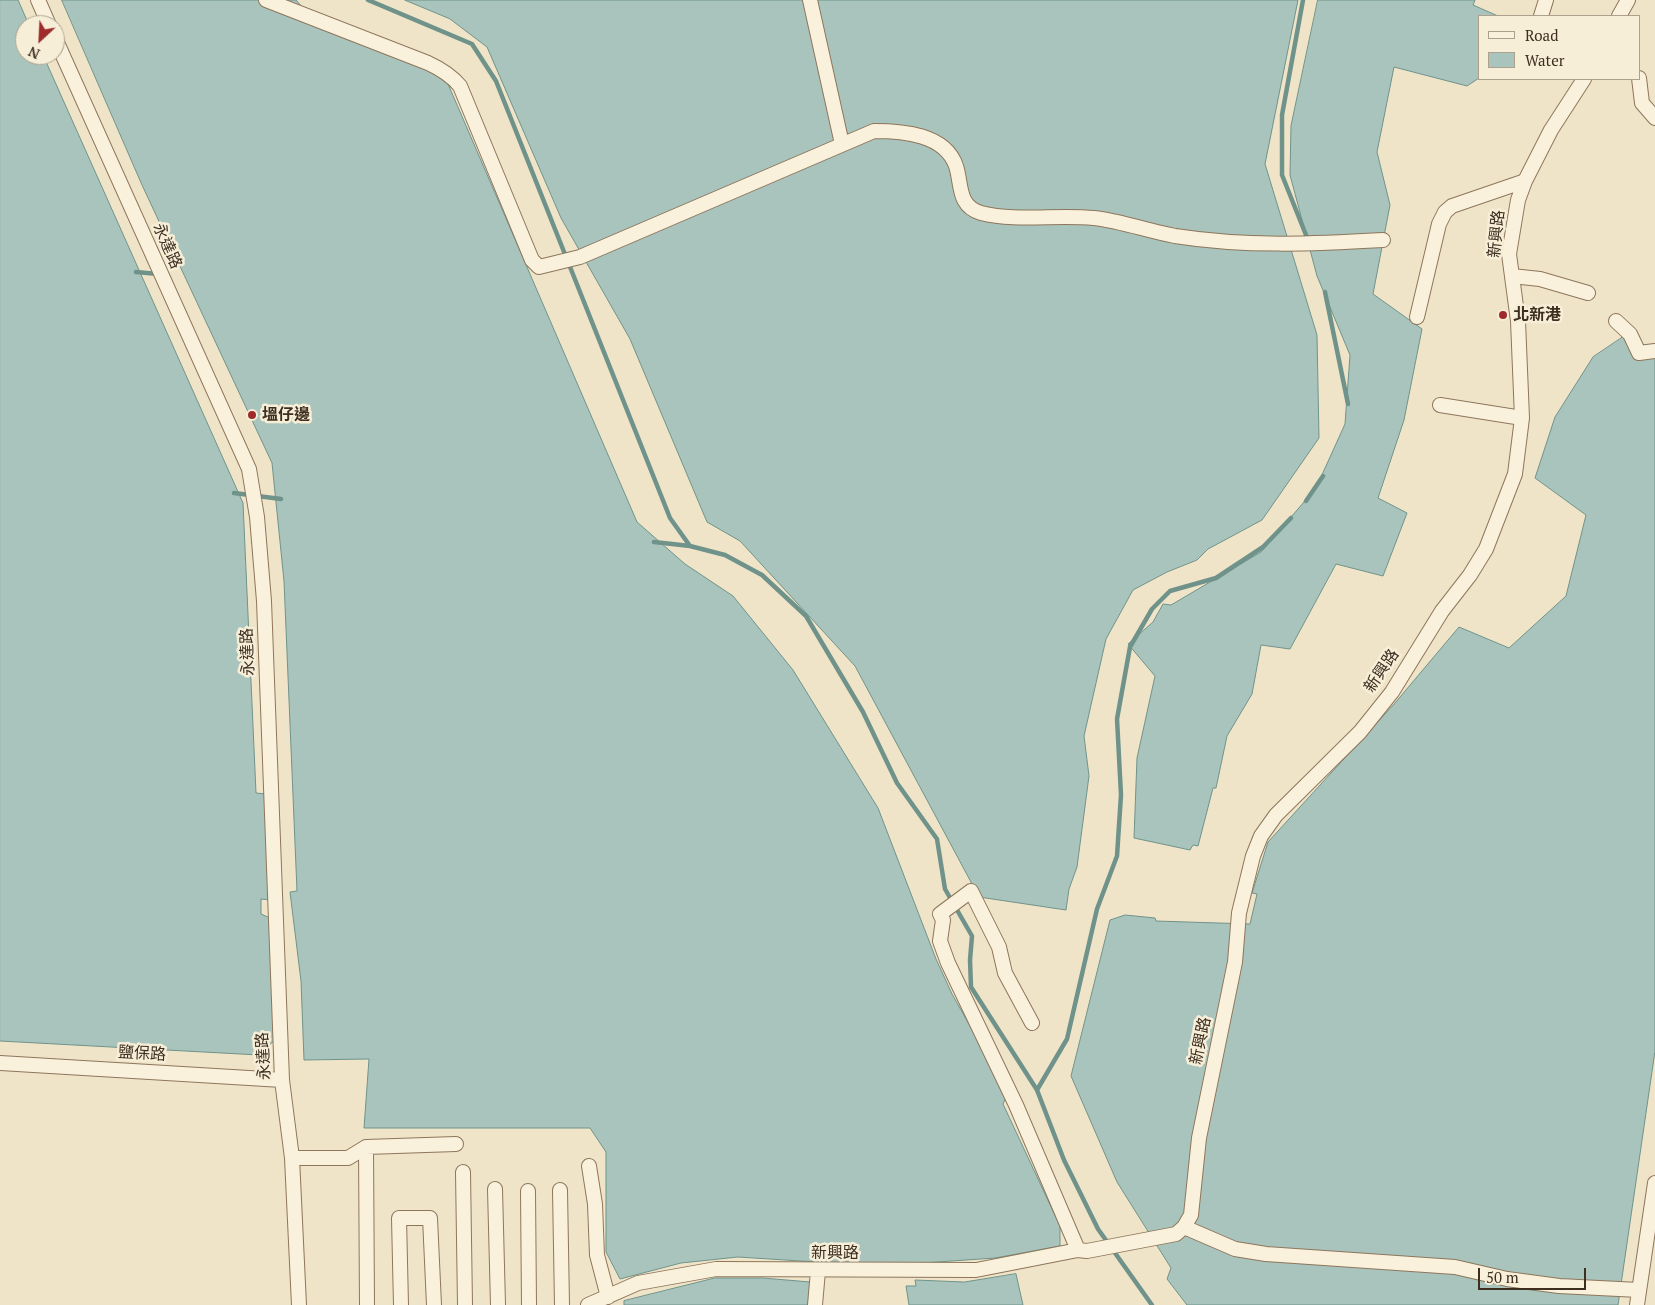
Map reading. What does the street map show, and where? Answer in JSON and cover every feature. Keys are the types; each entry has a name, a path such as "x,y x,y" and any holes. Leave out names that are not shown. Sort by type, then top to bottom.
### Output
{"street":[{"path":"38,0 45,15"},
{"path":"266,0 428,63 441,69 453,78 460,86 532,260 539,267 580,257 874,131 901,131 921,135 935,143 956,165 962,198 967,206 979,212 996,215 1094,218 1176,236 1277,245 1383,240"},
{"path":"810,0 842,144"},
{"path":"1541,15 1546,0"},
{"path":"1620,15 1628,0"},
{"name":"永達路","path":"65,60 249,470 257,517 264,601 282,1080 292,1158 299,1305"},
{"name":"新興路","path":"589,1305 638,1283 716,1269 818,1271 976,1270 1176,1234 1184,1227 1191,1215 1199,1138 1235,962 1239,913 1253,856 1261,836 1276,815 1360,732 1392,692 1442,611 1470,575 1486,549 1515,474 1522,418 1518,321 1509,254 1518,200 1525,181 1551,130 1583,80"},
{"path":"1639,80 1642,103 1655,118"},
{"path":"1416,317 1438,224 1444,212 1452,206 1525,181"},
{"path":"1512,276 1540,279 1588,293"},
{"path":"1616,321 1630,334 1639,353 1655,351"},
{"path":"1440,405 1522,418"},
{"path":"1032,1023 1005,973 999,948 971,891 940,914 944,920 940,941 948,963 1016,1105 1082,1250"},
{"name":"鹽保路","path":"0,1064 282,1080"},
{"path":"292,1158 348,1158 366,1147 456,1144"},
{"path":"366,1147 367,1305"},
{"path":"589,1166 595,1204 598,1255 608,1297"},
{"path":"463,1172 465,1305"},
{"path":"1637,1305 1655,1183"},
{"path":"495,1188 498,1305"},
{"path":"560,1190 562,1305"},
{"path":"528,1191 529,1305"},
{"path":"401,1305 399,1218 430,1218 434,1305"},
{"path":"1184,1227 1235,1249 1266,1254 1455,1267 1506,1279 1559,1286 1639,1290"},
{"path":"815,1305 818,1271"}],"water":[{"path":"0,0 18,0 25,15 15,15 15,65 47,65 243,503 256,793 266,794 271,900 261,899 261,914 270,918 275,1040 267,1047 263,1047 259,1055 0,1041"},
{"path":"62,0 296,0 319,26 420,63 448,84 637,522 685,564 733,596 793,670 878,808 936,959 952,994 1008,1093 1003,1104 1060,1226 1060,1246 995,1258 879,1266 738,1257 681,1263 620,1279 606,1252 606,1152 590,1128 364,1128 369,1059 304,1060 301,981 290,892 297,891 284,581 272,463 142,185"},
{"path":"405,0 1298,0 1265,164 1317,335 1319,438 1262,520 1208,549 1197,560 1167,572 1133,590 1106,639 1084,736 1089,776 1077,867 1069,889 1066,910 979,897 855,666 740,541 707,522 630,339 561,218 487,47 450,19"},
{"path":"1318,0 1475,0 1473,5 1496,15 1478,15 1478,79 1467,86 1394,67 1377,152 1390,205 1373,294 1422,329 1404,420 1378,498 1407,513 1383,576 1336,564 1290,649 1261,645 1252,694 1227,736 1216,788 1213,788 1198,846 1193,845 1190,850 1134,838 1137,758 1155,676 1128,644 1153,622 1163,604 1171,605 1261,552 1316,488 1345,424 1350,355 1317,276 1290,175 1291,126"},
{"path":"1626,335 1655,352 1655,1051 1618,1305 1187,1305 1167,1279 1171,1268 1117,1182 1071,1076 1110,920 1125,915 1155,918 1156,921 1250,924 1257,894 1252,893 1268,842 1395,703 1459,627 1509,648 1566,596 1586,515 1535,478 1555,417 1593,357"},
{"path":"1016,1274 1023,1305 909,1305 906,1286 916,1286 915,1280 964,1282"},
{"path":"715,1278 763,1278 810,1282 817,1305 624,1305 624,1301"}],"waterway":[{"path":"368,0 472,44 496,81 670,518 690,546 725,555 762,575 806,616 863,712 897,783 937,839 945,889 972,936 970,960 971,987 1037,1090 1064,1160 1098,1229 1152,1305"},
{"path":"1303,0 1282,115 1282,175 1308,240"},
{"path":"136,272 158,274"},
{"path":"1325,292 1348,404"},
{"path":"1306,501 1323,476"},
{"path":"234,493 281,499"},
{"path":"1037,1090 1067,1039 1097,909 1117,856 1121,795 1117,719 1130,647 1152,609 1170,591 1216,578 1263,547 1291,518"},
{"path":"654,542 690,546"}],"place":[{"name":"北新港","path":"1503,315"},
{"name":"塭仔邊","path":"252,415"}]}
